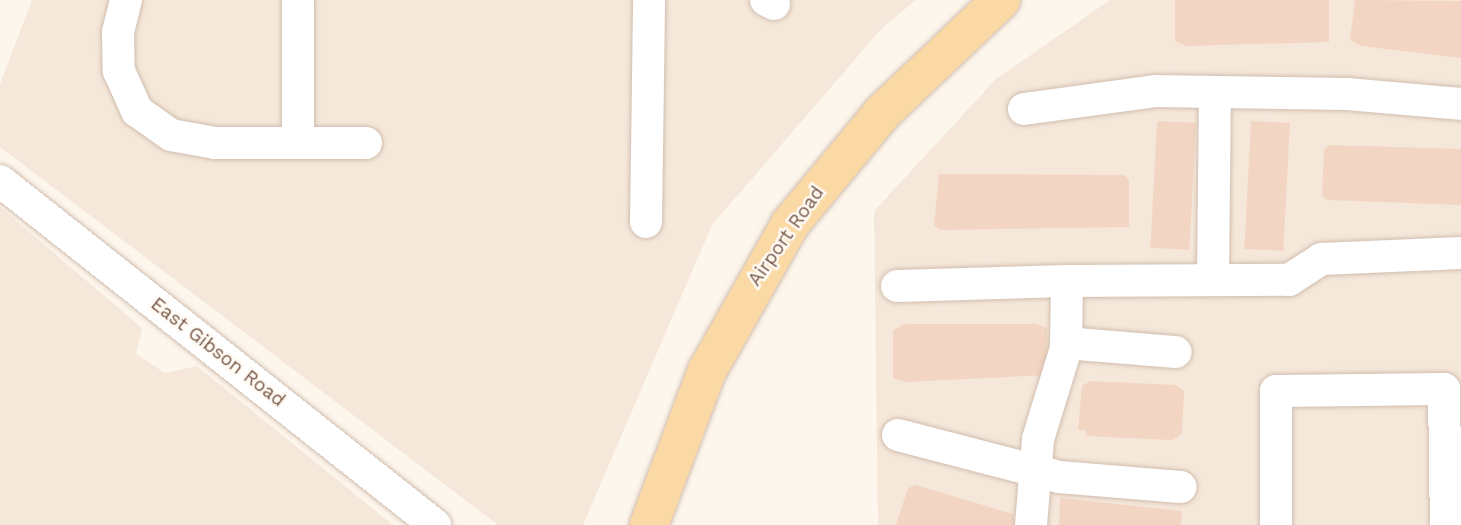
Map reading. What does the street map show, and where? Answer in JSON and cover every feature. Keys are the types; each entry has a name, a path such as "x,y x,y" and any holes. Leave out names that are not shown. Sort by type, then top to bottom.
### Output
{"main road":[{"name":"Airport Road","path":"649,525 707,371 790,224 882,113 1001,0"}],"street":[{"path":"126,0 118,32 119,71 137,111 171,135 215,144 366,144"},
{"path":"298,0 298,144"},
{"path":"646,222 649,0"},
{"path":"1024,109 1155,91 1347,94 1461,104"},
{"path":"1213,277 1215,94"},
{"name":"East Gibson Road","path":"0,181 435,525"},
{"path":"897,286 1213,277 1289,280 1321,259 1461,254"},
{"path":"1031,525 1034,467 1066,343 1067,281"},
{"path":"1066,343 1176,352"},
{"path":"1276,525 1276,391 1444,389 1446,525"},
{"path":"898,435 1034,467 1059,477 1181,487"}],"shaded area":[{"path":"32,0 916,0 883,27 712,225 583,525 498,525 0,147 0,84"},
{"path":"1110,0 1461,0 1461,525 878,525 874,211 996,79"},
{"path":"0,207 142,328 136,354 165,373 197,366 393,525 0,525"}],"building":[{"path":"1175,0 1329,0 1329,42 1186,46 1175,41"},
{"path":"1355,0 1461,1 1461,58 1361,46 1350,40"},
{"path":"1157,121 1196,123 1189,250 1150,248"},
{"path":"1251,121 1290,123 1283,251 1244,249"},
{"path":"1330,145 1461,149 1461,205 1328,200 1322,196 1324,149"},
{"path":"939,174 1124,175 1129,179 1129,227 940,230 934,226"},
{"path":"905,324 1036,324 1047,328 1047,375 905,382 893,378 893,330"},
{"path":"1090,381 1176,385 1184,391 1182,434 1172,440 1086,436 1086,430 1078,430 1082,386"},
{"path":"916,485 1013,514 1016,525 896,525 908,488"},
{"path":"1060,498 1182,511 1181,525 1059,525"}]}
